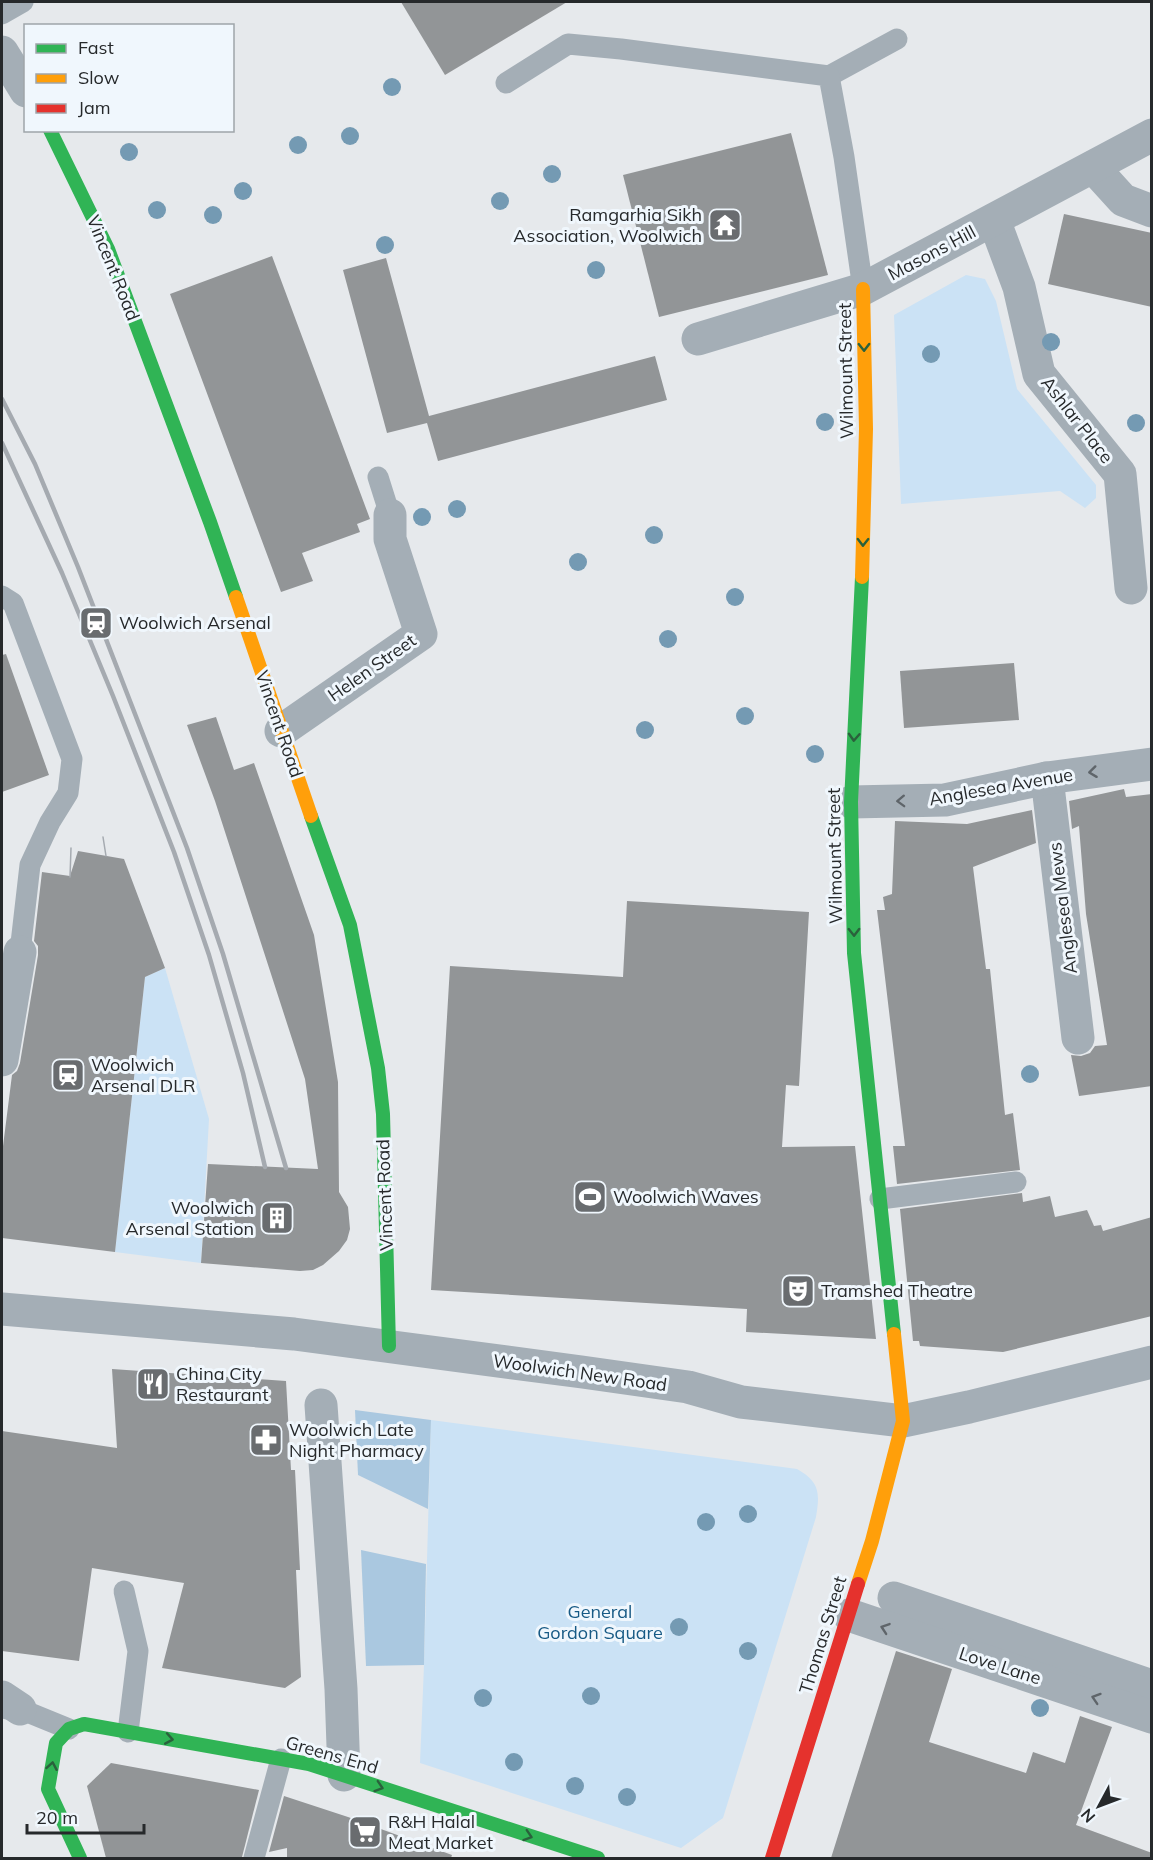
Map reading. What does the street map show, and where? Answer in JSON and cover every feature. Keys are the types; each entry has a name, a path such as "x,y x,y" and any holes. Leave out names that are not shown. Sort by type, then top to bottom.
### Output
{"street":[{"path":"2,52 24,88"},
{"name":"Vincent Road","path":"51,132 108,249 210,522 350,925 378,1068 383,1114 389,1346"},
{"name":"Masons Hill","path":"698,339 863,289 1152,135"},
{"path":"1093,166 1123,200 1152,211"},
{"name":"Ashlar Place","path":"994,220 1019,287 1039,374 1120,474 1131,588"},
{"name":"Wilmount Street","path":"863,289 866,429 851,802 854,953 903,1421"},
{"name":"Helen Street","path":"281,731 421,634 390,539 390,515"},
{"name":"Anglesea Avenue","path":"851,802 945,800 1047,778 1152,764"},
{"name":"Anglesea Mews","path":"1047,778 1078,1038"},
{"path":"2,1060 5,1016 20,952"},
{"name":"Woolwich New Road","path":"2,1309 294,1334 582,1372 687,1388 741,1402 903,1421 1152,1362"},
{"path":"321,1405 341,1689 344,1775"},
{"name":"Thomas Street","path":"772,1858 877,1522 903,1421"},
{"path":"894,1598 1152,1686"},
{"name":"Love Lane","path":"849,1615 1152,1717"},
{"name":"Greens End","path":"62,1736 84,1724 309,1764 598,1858"},
{"path":"62,1736 48,1789 80,1858"}],"lane":[{"path":"2,14 23,2"},
{"path":"506,83 568,44 830,76 897,39"},
{"path":"830,76 863,289"},
{"path":"378,477 390,515"},
{"path":"2,596 13,603 72,759 68,793 50,822 30,865 20,952"},
{"path":"880,1199 1016,1182"},
{"path":"124,1591 138,1651 128,1732"},
{"path":"8,1705 62,1736"},
{"path":"254,1858 281,1759"}],"green space":[{"path":"966,275 985,279 996,301 1017,389 1096,485 1096,498 1085,508 1060,491 901,504 894,315"},
{"path":"165,968 209,1119 201,1263 115,1252 145,977"},
{"name":"General Gordon Square","path":"431,1420 797,1469 810,1479 817,1489 816,1517 723,1818 681,1848 420,1763"}],"shaded area":[{"path":"355,1410 431,1420 428,1509 358,1475"},
{"path":"361,1550 426,1564 424,1665 366,1666"}],"building":[{"path":"401,2 567,2 445,75"},
{"name":"Ramgarhia Sikh Association, Woolwich","path":"791,133 828,275 659,317 623,175"},
{"path":"1064,214 1152,233 1152,307 1048,284"},
{"path":"272,256 370,519 357,524 360,532 302,553 313,581 281,592 170,294"},
{"path":"386,258 429,416 655,356 667,400 438,461 427,423 387,433 343,270"},
{"path":"6,654 49,775 2,792 2,655"},
{"path":"1014,663 1019,720 904,728 900,671"},
{"path":"216,717 234,770 254,763 314,935 338,1082 339,1192 348,1207 350,1229 347,1240 339,1251 323,1265 313,1270 300,1271 201,1263 208,1164 318,1169 305,1079 215,801 187,725"},
{"path":"1124,789 1126,797 1152,794 1152,1086 1079,1096 1071,1055 1081,1056 1090,1053 1095,1046 1107,1045 1086,914 1079,826 1072,829 1069,801"},
{"path":"1032,810 1036,843 973,867 986,969 990,969 1005,1115 1013,1113 1020,1170 897,1184 893,1146 905,1146 877,910 885,910 883,897 892,894 895,821 967,824"},
{"name":"Woolwich Arsenal DLR","path":"78,851 124,859 165,968 145,977 115,1252 2,1238 2,1154 12,1075 17,1071 20,1063 38,955 38,946 34,941 42,872 70,876"},
{"name":"Woolwich Waves","path":"627,901 809,912 799,1086 786,1085 782,1147 855,1146 876,1339 746,1332 747,1309 431,1290 450,966 623,977"},
{"path":"1022,1193 1023,1202 1050,1196 1055,1217 1087,1210 1094,1226 1101,1225 1103,1231 1152,1217 1152,1316 1003,1352 920,1346 919,1341 913,1341 900,1209"},
{"path":"112,1369 286,1381 291,1470 295,1470 300,1570 296,1570 301,1677 285,1688 162,1668 184,1583 92,1568 79,1661 2,1651 2,1431 117,1448"},
{"path":"896,1651 952,1669 929,1742 1026,1773 1033,1752 1065,1763 1080,1716 1112,1727 1076,1825 1152,1853 1152,1858 831,1858"},
{"path":"111,1763 259,1790 242,1857 106,1858 87,1786"},
{"path":"284,1796 452,1855 451,1858 287,1858 287,1848 269,1852"}],"tram line":[{"path":"103,837 106,856"},
{"path":"70,877 71,848"}],"railway":[{"path":"2,399 35,464 78,567 187,848 223,954 286,1168"},
{"path":"2,443 62,573 174,852 209,955 243,1073 265,1167"}],"traffic: fast":[{"path":"51,132 108,249 236,597"},
{"path":"862,577 851,802 854,953 894,1334"},
{"path":"311,816 350,925 378,1068 383,1114 389,1346"},
{"path":"80,1858 48,1789 56,1743 69,1729 84,1724 309,1764 598,1858"}],"traffic: slow":[{"path":"862,577 866,429 863,289"},
{"path":"236,597 311,816"},
{"path":"858,1584 872,1541 903,1421 894,1334"}],"traffic: jam":[{"path":"772,1858 858,1584"}],"place":[{"name":"Ramgarhia Sikh Association, Woolwich","path":"725,225"},
{"name":"Woolwich Arsenal","path":"96,623"},
{"name":"Woolwich Arsenal DLR","path":"68,1075"},
{"name":"Woolwich Waves","path":"590,1197"},
{"name":"Woolwich Arsenal Station","path":"277,1218"},
{"name":"Tramshed Theatre","path":"798,1291"},
{"name":"China City Restaurant","path":"153,1384"},
{"name":"Woolwich Late Night Pharmacy","path":"266,1440"},
{"name":"R&H Halal Meat Market","path":"365,1832"}]}
